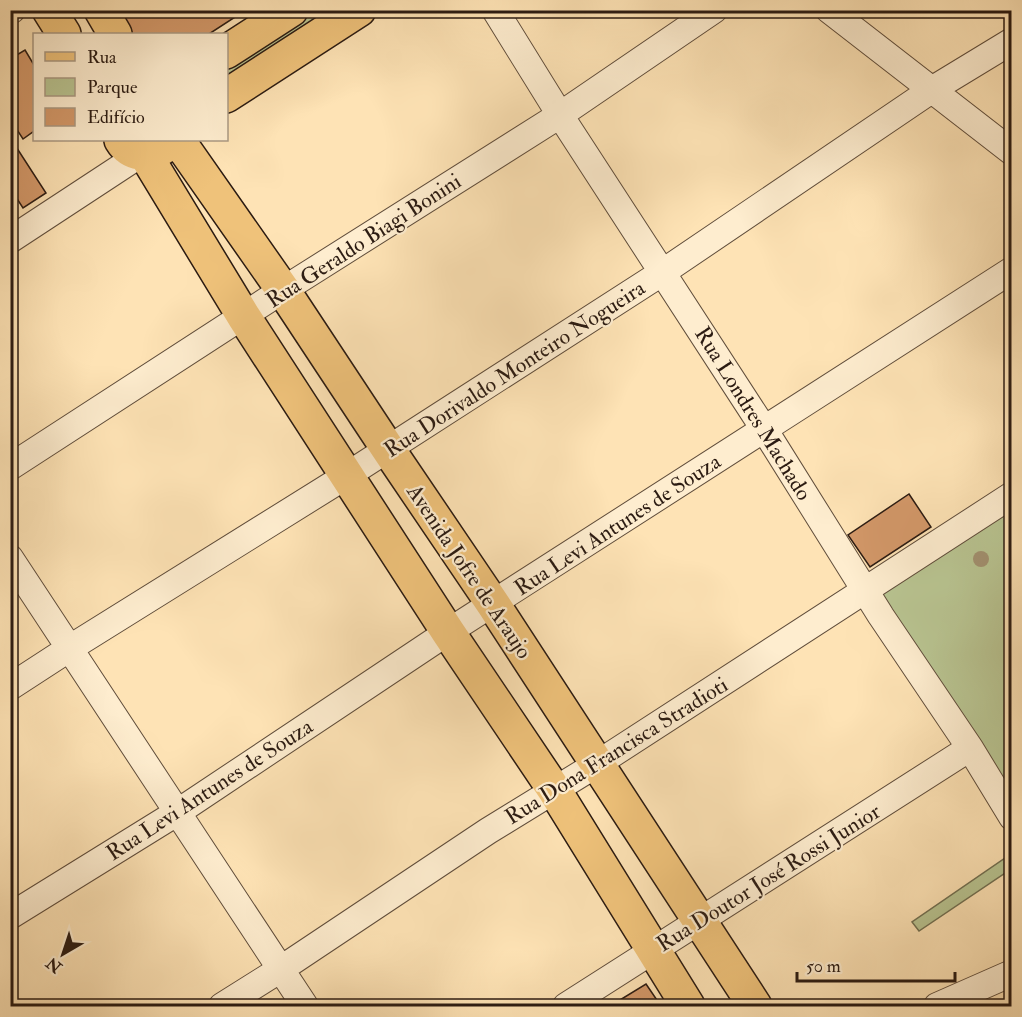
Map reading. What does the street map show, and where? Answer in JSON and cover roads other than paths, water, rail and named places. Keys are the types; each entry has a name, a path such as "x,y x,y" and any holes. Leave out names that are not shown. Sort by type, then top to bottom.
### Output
{"main road":[{"path":"49,10 63,33"},
{"path":"101,10 114,33"},
{"path":"228,51 291,10"},
{"path":"228,95 359,10"},
{"name":"Avenida Jofre de Araujo","path":"179,141 283,290 494,604 755,1006"},
{"path":"144,147 244,317 448,632 555,791 688,1006"}],"street":[{"name":"Rua Londres Machado","path":"495,10 866,591 970,748 1011,817"},
{"name":"Rua Geraldo Biagi Bonini","path":"10,467 283,290 560,115 714,10"},
{"path":"830,10 1011,152"},
{"name":"Rua Dorivaldo Monteiro Nogueira","path":"10,687 346,476 663,272 933,89 1011,41"},
{"path":"10,240 144,147"},
{"name":"Rua Levi Antunes de Souza","path":"10,916 178,812 448,632 1011,270"},
{"name":"Rua Dona Francisca Stradioti","path":"222,1006 488,831 555,791 1011,495"},
{"path":"10,558 305,1006"},
{"name":"Rua Doutor José Rossi Junior","path":"566,1006 970,748"},
{"path":"937,1006 1011,973"}]}
